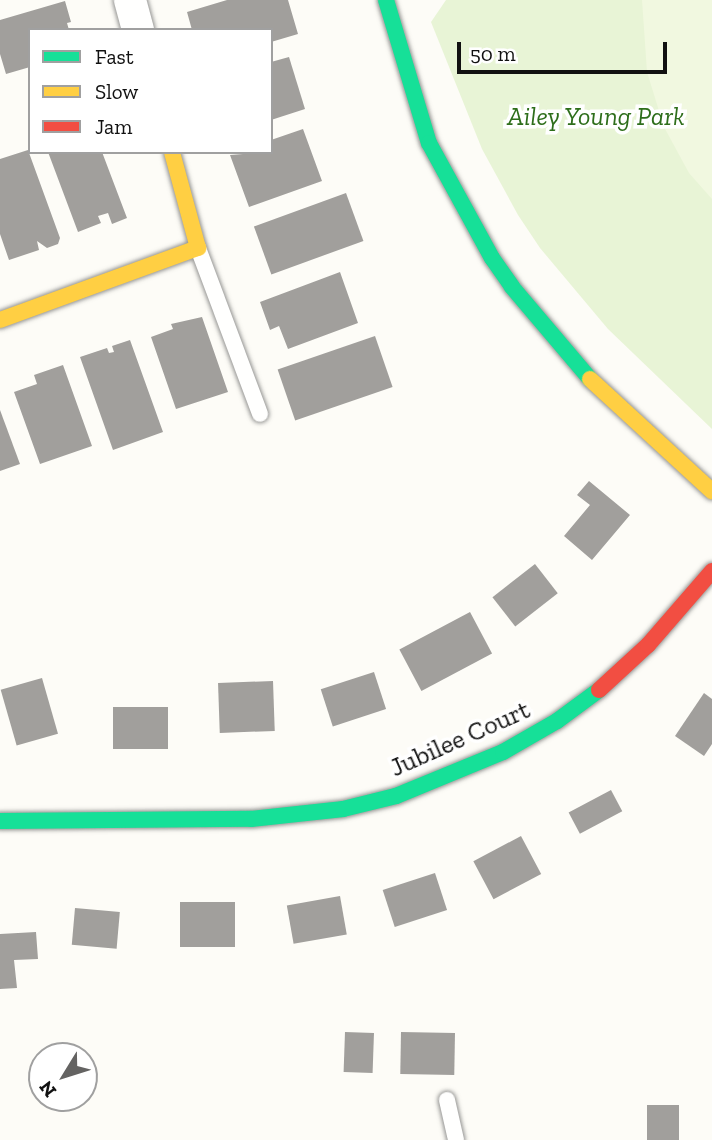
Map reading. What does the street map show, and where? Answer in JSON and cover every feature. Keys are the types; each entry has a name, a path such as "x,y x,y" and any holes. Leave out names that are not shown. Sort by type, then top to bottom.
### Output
{"street":[{"path":"130,0 137,28"},
{"path":"386,0 429,143 492,258 512,287 579,368 637,425 712,491"},
{"path":"0,320 198,248 173,154"},
{"name":"Jubilee Court","path":"0,821 251,819 343,809 396,796 503,752 557,722 595,694 648,645 712,571"}],"lane":[{"path":"198,248 260,414"},
{"path":"447,1100 456,1140"}],"green space":[{"name":"Ailey Young Park","path":"446,0 712,0 712,429 608,329 540,248 518,215 482,149 431,22"},
{"path":"642,0 712,0 712,199 689,173 664,127 647,72"}],"building":[{"path":"227,0 288,0 298,34 273,41 273,28 191,28 187,12"},
{"path":"65,1 71,22 67,23 68,28 28,28 28,68 6,74 0,54 0,20"},
{"path":"289,57 305,109 273,119 273,61"},
{"path":"303,129 322,181 249,207 230,155 273,154 273,139"},
{"path":"28,150 60,238 58,244 47,248 37,241 39,250 9,260 0,234 0,159"},
{"path":"49,154 103,154 127,218 112,224 108,213 98,216 101,223 78,232"},
{"path":"346,193 363,241 271,274 254,227"},
{"path":"340,272 358,323 288,349 279,326 270,330 260,302"},
{"path":"202,317 228,392 176,409 151,337 173,329 171,324"},
{"path":"375,336 393,387 295,421 278,370"},
{"path":"130,340 163,432 113,450 80,357 107,348 109,353 114,352 112,346"},
{"path":"63,365 92,446 40,464 14,392 37,384 34,375"},
{"path":"0,410 20,464 0,471"},
{"path":"589,481 630,515 592,560 564,536 590,505 577,495"},
{"path":"535,564 558,593 515,626 492,597"},
{"path":"470,612 492,653 421,691 399,650"},
{"path":"374,672 386,709 333,726 321,689"},
{"path":"42,678 58,734 17,746 1,690"},
{"path":"273,681 275,731 220,733 218,683"},
{"path":"704,693 712,699 712,744 704,756 675,736"},
{"path":"113,707 168,707 168,749 113,749"},
{"path":"611,790 622,811 580,834 569,813"},
{"path":"521,836 541,874 494,899 473,861"},
{"path":"435,873 447,910 395,927 383,890"},
{"path":"340,896 347,934 294,944 287,905"},
{"path":"180,902 235,902 235,947 180,947"},
{"path":"75,908 120,912 117,949 72,945"},
{"path":"36,932 38,959 14,960 17,988 0,989 0,934"},
{"path":"345,1032 374,1033 373,1073 344,1072"},
{"path":"401,1032 455,1033 454,1075 400,1074"},
{"path":"647,1105 679,1105 679,1140 647,1140"}],"traffic: fast":[{"path":"386,0 429,143 492,258 512,287 590,379"},
{"path":"0,821 251,819 343,809 396,796 503,752 557,721 599,690"}],"traffic: slow":[{"path":"0,320 198,248 173,154"},
{"path":"590,379 712,491"}],"traffic: jam":[{"path":"599,690 648,645 712,571"}]}
